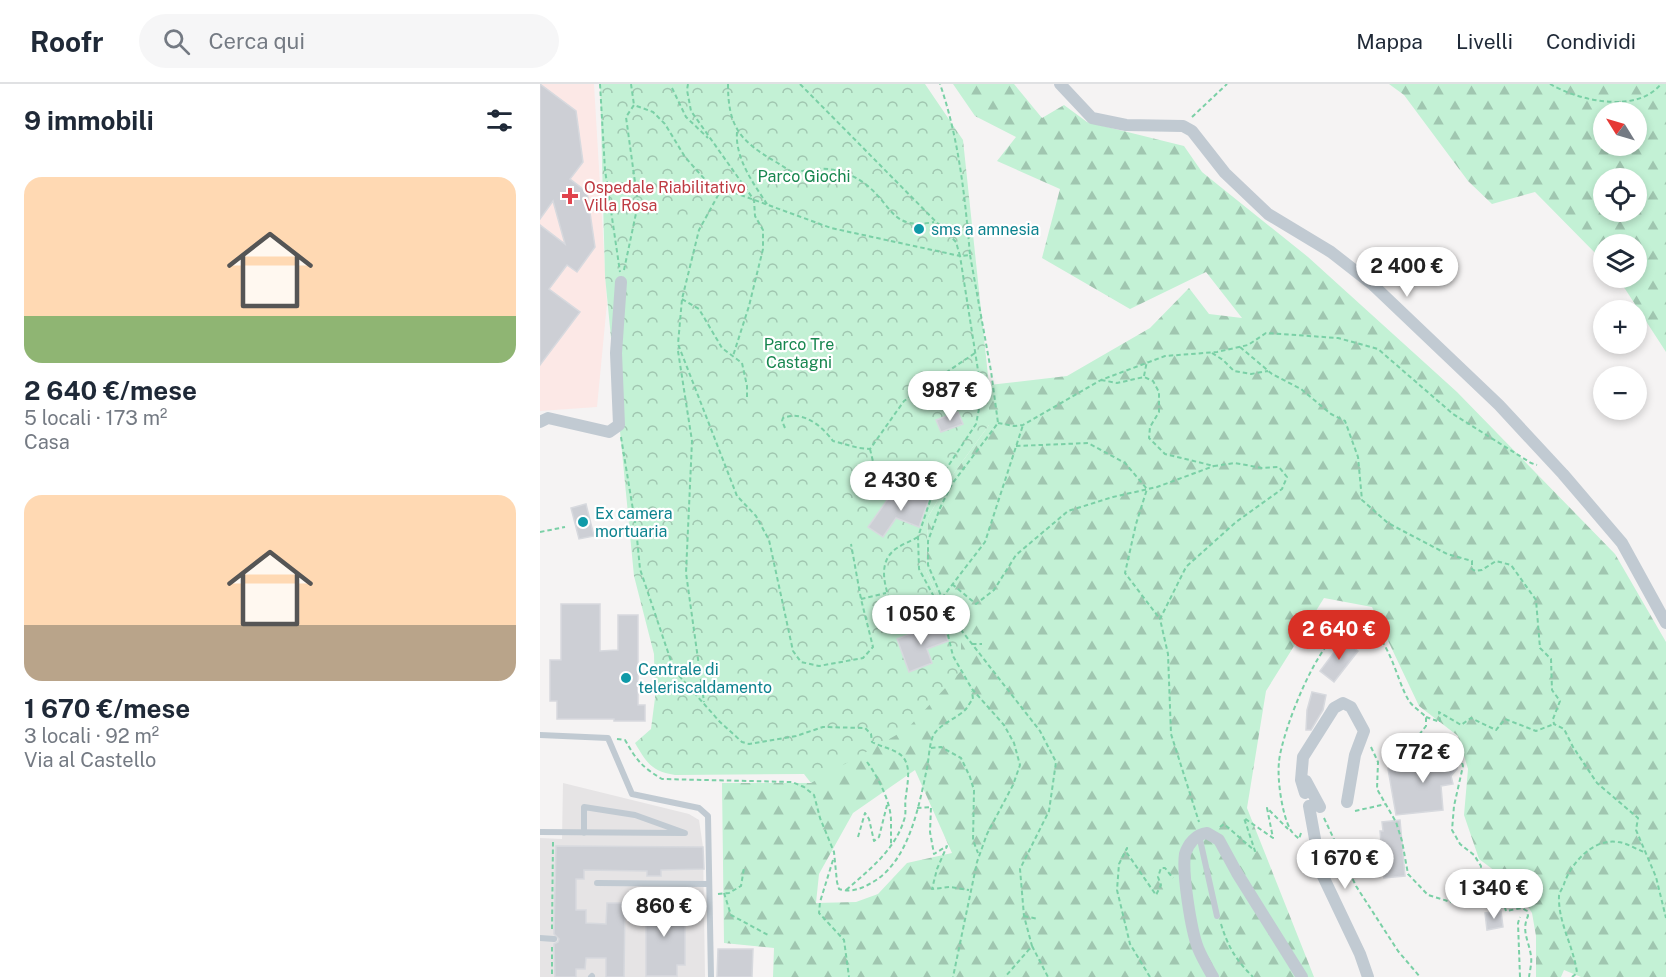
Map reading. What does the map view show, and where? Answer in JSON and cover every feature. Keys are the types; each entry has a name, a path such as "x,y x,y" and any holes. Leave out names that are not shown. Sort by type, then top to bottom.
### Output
{"street":[{"path":"1060,84 1092,118 1126,125 1183,126 1192,131 1225,173 1268,214 1331,252 1372,284 1499,405 1563,474 1622,543 1666,623"},
{"path":"540,422 548,418 609,432 619,425 616,353 621,282"},
{"path":"1311,806 1301,780 1303,757 1337,705 1343,703 1349,705 1364,731 1353,765 1347,802"},
{"path":"1302,772 1311,806 1321,872 1360,954 1368,977"},
{"path":"1213,977 1197,946 1186,876 1187,848 1204,834 1219,840 1302,977"}],"lane":[{"path":"540,735 608,738 632,794 699,808 708,816 711,977"},
{"path":"540,832 584,833 685,833 635,815 584,807 584,833"},
{"path":"1204,834 1217,916"},
{"path":"597,884 709,884"},
{"path":"540,938 553,938"}],"path":[{"path":"600,84 608,201 621,282"},
{"path":"621,282 638,204 626,117 634,105 631,84"},
{"path":"688,84 691,111 754,200 755,216 763,230 763,249 733,356"},
{"path":"728,84 728,102 737,132 736,146 749,177 767,204"},
{"path":"800,84 956,242 960,256 980,383 980,409 976,424 935,486 918,537 919,570 933,595 948,634 953,656 972,690 1004,725 1014,743 1020,765 1013,785 987,834 979,855 952,977"},
{"path":"940,84 951,122 963,184 970,255 998,423 952,484 940,508 928,542 928,565 942,598 958,626 1040,731 1056,762 1049,811 1020,868 1024,916 1032,946 1048,977"},
{"path":"1183,126 1227,84"},
{"path":"1550,84 1578,96 1616,102 1643,99 1661,84"},
{"path":"672,87 686,117 713,142"},
{"path":"634,105 652,112 665,124 685,158 708,183 831,228 960,256 970,255"},
{"path":"737,132 754,150 796,174 813,167 845,173 868,187 898,219 922,224 934,222"},
{"path":"704,702 686,573 692,441 678,344 682,299 699,230 722,188"},
{"path":"682,299 699,309 722,348 742,363 747,386 747,400"},
{"path":"998,423 1023,425 1101,380 1165,356 1240,347 1248,345 1266,333 1338,338 1378,349 1454,414 1531,463 1542,466"},
{"path":"678,344 737,496 756,516 768,540 793,651 801,662 819,666 864,658 873,647 851,544"},
{"path":"1240,347 1268,371 1301,389 1330,414 1345,421 1358,457 1362,500 1388,523 1447,554 1472,561 1472,569 1475,571 1496,561 1511,565 1536,600 1540,648 1551,659 1552,690 1560,701 1553,719 1554,724"},
{"path":"1209,352 1223,360 1234,371 1251,374 1268,371"},
{"path":"902,480 877,478 870,449 904,400 975,353"},
{"path":"1144,377 1147,361"},
{"path":"1101,380 1118,383 1144,377 1153,381 1159,392 1159,412 1150,427 1149,438 1165,453 1214,466"},
{"path":"785,428 783,418 801,416 817,424 832,441 870,449"},
{"path":"619,425 640,569 674,670 735,738 749,744 796,736 823,727 866,728 871,734 872,742 902,756 907,765 909,785 905,797 905,818 891,846 874,866 845,891"},
{"path":"942,598 985,542 1023,425"},
{"path":"1016,446 1088,443 1125,463 1147,489"},
{"path":"952,584 976,604 994,590 1016,555 1068,511 1147,489 1214,466 1235,464 1262,468 1279,467 1287,477 1282,489 1236,522 1186,567 1160,619"},
{"path":"900,501 900,483 905,476 926,470 944,473"},
{"path":"1147,489 1125,573 1160,619 1168,654 1171,734 1204,834 1224,824 1255,851 1244,818 1273,838 1267,808 1299,839 1311,806"},
{"path":"540,532 565,527"},
{"path":"895,613 886,593 885,562 894,549 918,537"},
{"path":"861,599 886,593"},
{"path":"1290,831 1281,796 1278,763 1285,736 1312,667 1326,644 1345,625 1359,624 1374,632 1385,643 1397,678 1411,704 1426,717 1440,722 1439,712 1461,725 1471,718 1496,730 1505,719 1536,731 1554,724 1564,729 1597,783 1638,818 1636,830 1656,877 1666,918"},
{"path":"972,644 982,644"},
{"path":"608,738 625,740 645,769 662,779 792,782 804,787 814,795 820,818 834,852 839,889 845,891 866,888 883,877 897,859 906,842 917,808 933,737 936,732 964,711 973,699 972,690"},
{"path":"1426,717 1426,726 1419,735 1424,746 1430,749 1441,744 1455,747 1460,756 1463,766 1454,806 1452,830 1460,844 1474,855 1481,866 1480,892 1484,896 1503,901 1506,911 1522,908 1527,911 1525,934 1531,957 1529,977"},
{"path":"1364,731 1378,762 1377,789 1396,822 1410,878 1428,895 1451,902 1470,900"},
{"path":"931,748 941,747 961,758 970,777 974,790 973,840 979,855"},
{"path":"867,762 874,771 888,805 891,819 891,846"},
{"path":"1383,791 1384,800"},
{"path":"858,837 865,813 869,819 874,841 879,837 888,805"},
{"path":"1311,806 1356,886 1398,951 1420,977"},
{"path":"917,808 930,807 930,832 934,854 947,846 937,869 932,889 950,887 970,890"},
{"path":"552,977 554,832"},
{"path":"1572,977 1577,973 1575,959 1564,926 1559,895 1566,875 1574,863 1593,847 1616,841 1645,853"},
{"path":"1150,977 1130,944 1117,890 1119,864 1127,848 1127,853 1156,895 1161,885 1158,877 1161,868 1165,868 1175,881"},
{"path":"834,857 820,902 819,913 844,940 849,977"},
{"path":"710,896 741,886 744,868"},
{"path":"724,893 731,915 768,935"},
{"path":"1024,916 1038,919"},
{"path":"1217,916 1228,946 1253,977"},
{"path":"1520,918 1518,922 1520,977"},
{"path":"1005,977 1032,946"}],"shaded area":[{"name":"Ospedale Riabilitativo Villa Rosa","path":"540,84 594,84 607,303 597,407 540,411"},
{"path":"563,783 689,814 699,820 703,847 705,977 540,977 540,838 562,839"}],"green space":[{"name":"Parco Tre Castagni","path":"600,84 925,84 963,140 989,385 989,425 954,473 928,517 926,570 940,602 961,632 961,671 907,729 811,783 804,774 675,775 660,771 650,765 635,743 651,729 655,698 654,654 634,576 605,276"},
{"path":"953,84 1014,84 1042,118 1064,105 1087,122 1184,146 1202,172 1308,257 1457,392 1615,554 1666,642 1666,977 1581,977 1564,970 1561,977 1536,977 1536,936 1532,913 1515,886 1479,859 1464,815 1468,769 1458,736 1419,706 1372,607 1324,598 1266,691 1247,808 1314,977 773,977 774,948 724,943 722,783 811,783 961,632 940,602 926,570 928,517 954,473 989,425 989,385 1067,376 1150,328 1189,288 1209,314 1242,318 1206,272 1130,309 1042,258 1060,189 997,161 1016,137 975,116","holes":["915,770 952,853 907,863 878,894 856,902 816,903 819,874 853,813"]},
{"path":"1389,84 1666,84 1666,352 1647,323 1647,300 1632,300 1624,288 1647,288 1647,234 1593,234 1593,251 1535,192 1492,204 1468,181 1404,95"}],"building":[{"path":"540,84 576,111 583,162 570,179 587,192 595,247 577,272 567,265 549,289 580,312 540,365 540,225 565,244 553,201 540,219"},
{"path":"958,412 963,424 941,432 936,420"},
{"path":"911,489 930,496 919,527 896,518 883,537 868,527 890,496 905,506"},
{"name":"Ex camera mortuaria","path":"586,504 594,536 579,539 571,508"},
{"path":"561,604 600,604 600,651 618,650 618,615 638,615 638,705 645,705 645,721 557,719 557,701 550,701 550,660 561,660"},
{"path":"941,622 948,641 927,649 932,663 909,672 897,639"},
{"path":"1344,639 1358,651 1334,682 1320,671"},
{"path":"1312,692 1326,695 1323,710 1311,730 1306,730 1307,710"},
{"path":"1444,750 1456,756 1458,765 1451,776 1453,784 1441,786 1443,810 1396,815 1388,769 1432,765 1429,759 1435,753"},
{"path":"1400,820 1405,876 1384,878 1380,831 1383,831 1382,822"},
{"path":"556,846 703,847 704,869 661,870 661,876 647,876 647,871 584,870 584,879 576,879 576,910 586,910 586,923 606,924 607,903 625,903 624,977 606,977 606,958 586,958 585,969 576,969 576,977 555,977 554,944 559,939 554,934"},
{"path":"646,900 677,900 677,913 685,913 685,965 677,965 677,976 646,976"},
{"path":"1501,911 1503,927 1487,930 1485,913"},
{"path":"718,949 753,949 752,977 717,977"}],"place":[{"name":"Ospedale Riabilitativo Villa Rosa","path":"570,196"},
{"name":"sms a amnesia","path":"919,229"},
{"name":"Ex camera mortuaria","path":"583,522"},
{"name":"Centrale di teleriscaldamento","path":"626,678"}],"park label":[{"name":"Parco Giochi","path":"804,176"}]}
